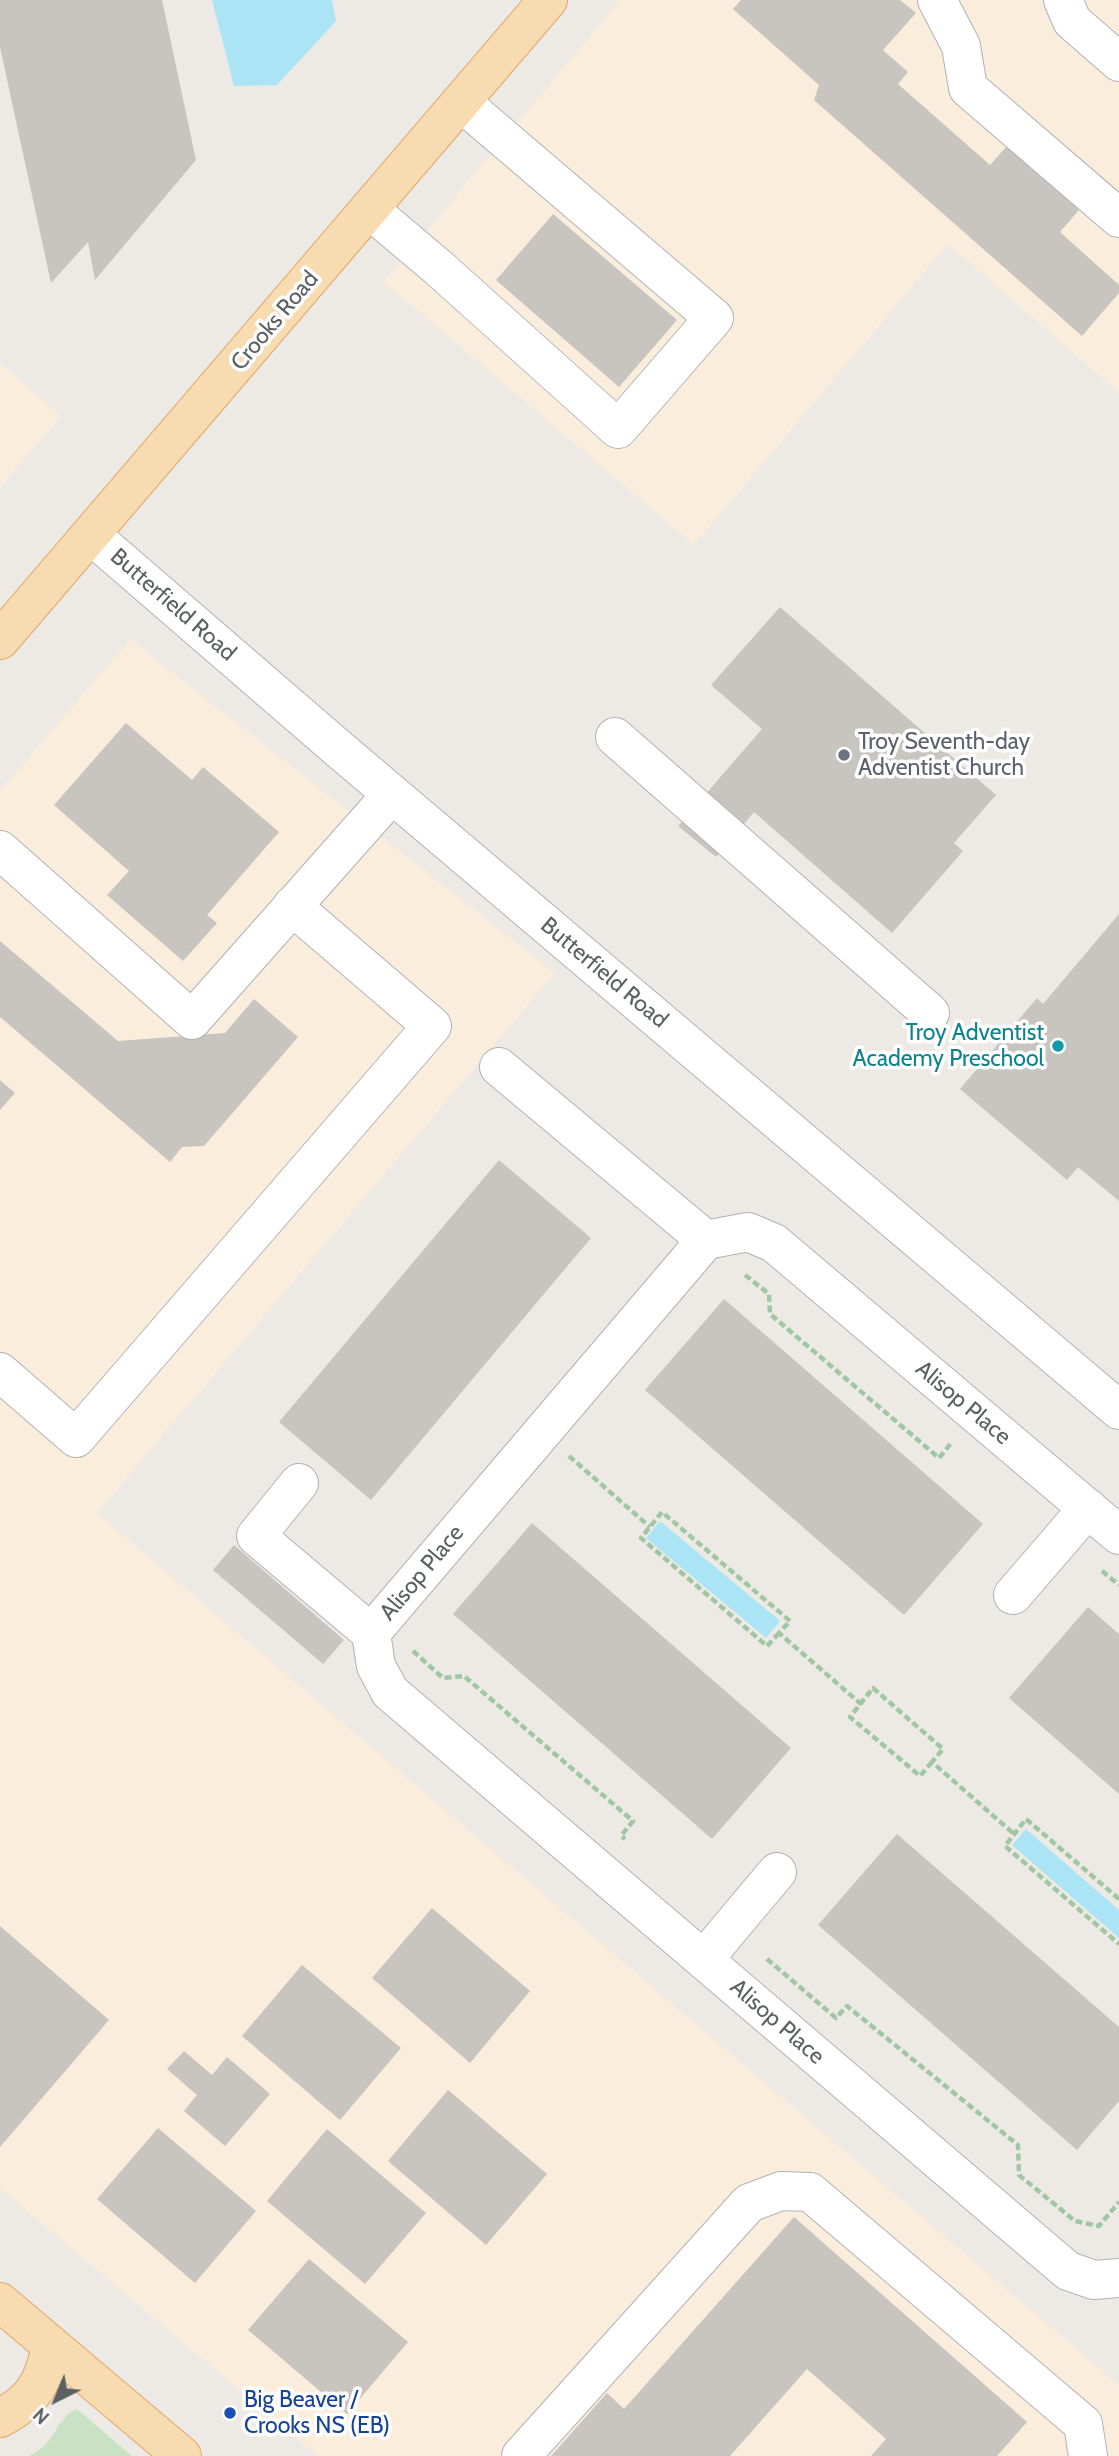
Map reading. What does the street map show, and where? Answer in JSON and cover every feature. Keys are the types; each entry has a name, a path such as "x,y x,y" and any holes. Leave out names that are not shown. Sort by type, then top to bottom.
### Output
{"main road":[{"name":"Crooks Road","path":"0,640 548,0"},
{"path":"0,2302 182,2456"},
{"path":"0,2418 13,2412 33,2393 46,2373 51,2346"}],"street":[{"path":"937,0 961,46 968,88 1119,218"},
{"path":"1063,0 1072,21 1119,62"},
{"path":"369,209 618,429 714,318 461,102"},
{"name":"Butterfield Road","path":"91,535 392,794 1119,1410"},
{"path":"615,737 930,1013"},
{"path":"0,850 192,1020 392,794"},
{"path":"0,1372 76,1438 432,1026 292,906"},
{"path":"499,1067 706,1240"},
{"name":"Alisop Place","path":"1119,1535 774,1243 748,1233 706,1240 370,1633 376,1666 390,1692 1068,2271 1094,2280 1119,2278"},
{"path":"299,1483 256,1536 370,1633"},
{"path":"1013,1595 1088,1508"},
{"path":"704,1959 777,1872"},
{"path":"521,2456 748,2203 781,2191 810,2192 1083,2424 1088,2456"}],"path":[{"path":"740,1270 769,1294 770,1314 939,1458 952,1442 962,1451"},
{"path":"561,1448 650,1527"},
{"path":"662,1512 790,1621 779,1633 767,1646 641,1538 662,1512"},
{"path":"779,1633 861,1704"},
{"path":"409,1648 443,1678 464,1676 633,1821 621,1836 632,1845"},
{"path":"873,1688 943,1749 932,1762 920,1776 850,1717 873,1688"},
{"path":"932,1762 1014,1834"},
{"path":"1119,1899 1026,1819 1005,1846 1119,1944"},
{"path":"757,1951 836,2018 846,2006 1018,2144 1019,2175 1075,2221 1099,2226 1119,2202"}],"shaded area":[{"path":"620,0 1119,0 1119,393 948,244 694,545 384,282"},
{"path":"0,363 61,416 0,487"},
{"path":"130,639 555,973 97,1513 1119,2385 1119,2456 317,2456 0,2188 0,791"}],"green space":[{"path":"77,2409 132,2456 29,2456 45,2445 69,2413"}],"water":[{"path":"212,0 332,0 336,21 277,85 234,86"},
{"path":"660,1521 780,1621 766,1638 646,1538"},
{"path":"1026,1829 1119,1910 1119,1938 1012,1845"}],"building":[{"path":"0,0 162,0 196,160 95,280 88,242 51,283 0,47"},
{"path":"741,0 900,0 916,13 883,50 908,72 898,84 990,165 1007,146 1079,210 1060,232 1119,285 1119,293 1082,336 814,100 819,85 733,9"},
{"path":"553,214 677,320 619,387 496,280"},
{"name":"Troy Seventh-day Adventist Church","path":"780,607 996,795 954,843 963,851 892,933 754,812 716,857 678,826 762,729 711,685"},
{"path":"126,723 192,780 203,767 279,832 207,915 217,923 183,961 107,895 129,871 54,805"},
{"name":"Troy Adventist Academy Preschool","path":"1119,914 1119,1201 1078,1167 1067,1180 960,1089 1037,998 1043,1004"},
{"path":"0,941 118,1041 225,1033 254,999 298,1037 204,1146 182,1147 170,1162 0,1017"},
{"path":"0,1080 15,1093 0,1110"},
{"path":"499,1160 591,1238 371,1500 279,1422"},
{"path":"724,1299 983,1524 904,1615 645,1390"},
{"path":"532,1523 791,1748 712,1839 453,1614"},
{"path":"234,1545 344,1640 323,1664 213,1570"},
{"path":"1088,1607 1119,1634 1119,1794 1009,1698"},
{"path":"897,1834 1119,2027 1119,2101 1077,2150 818,1925"},
{"path":"432,1908 530,1991 470,2063 372,1978"},
{"path":"0,1926 109,2020 0,2147"},
{"path":"302,1965 401,2048 340,2120 242,2036"},
{"path":"184,2051 212,2075 227,2057 270,2094 225,2146 184,2111 197,2095 167,2069"},
{"path":"448,2090 547,2174 486,2245 388,2161"},
{"path":"158,2128 256,2211 195,2283 97,2199"},
{"path":"327,2129 426,2213 365,2284 267,2201"},
{"path":"794,2217 1027,2422 997,2456 871,2456 886,2439 807,2369 730,2456 551,2456 607,2393 624,2409"},
{"path":"309,2259 408,2342 347,2414 248,2330"}],"place":[{"name":"Troy Seventh-day Adventist Church","path":"844,755"},
{"name":"Troy Adventist Academy Preschool","path":"1058,1046"},
{"name":"Big Beaver / Crooks NS (EB)","path":"230,2413"}]}
